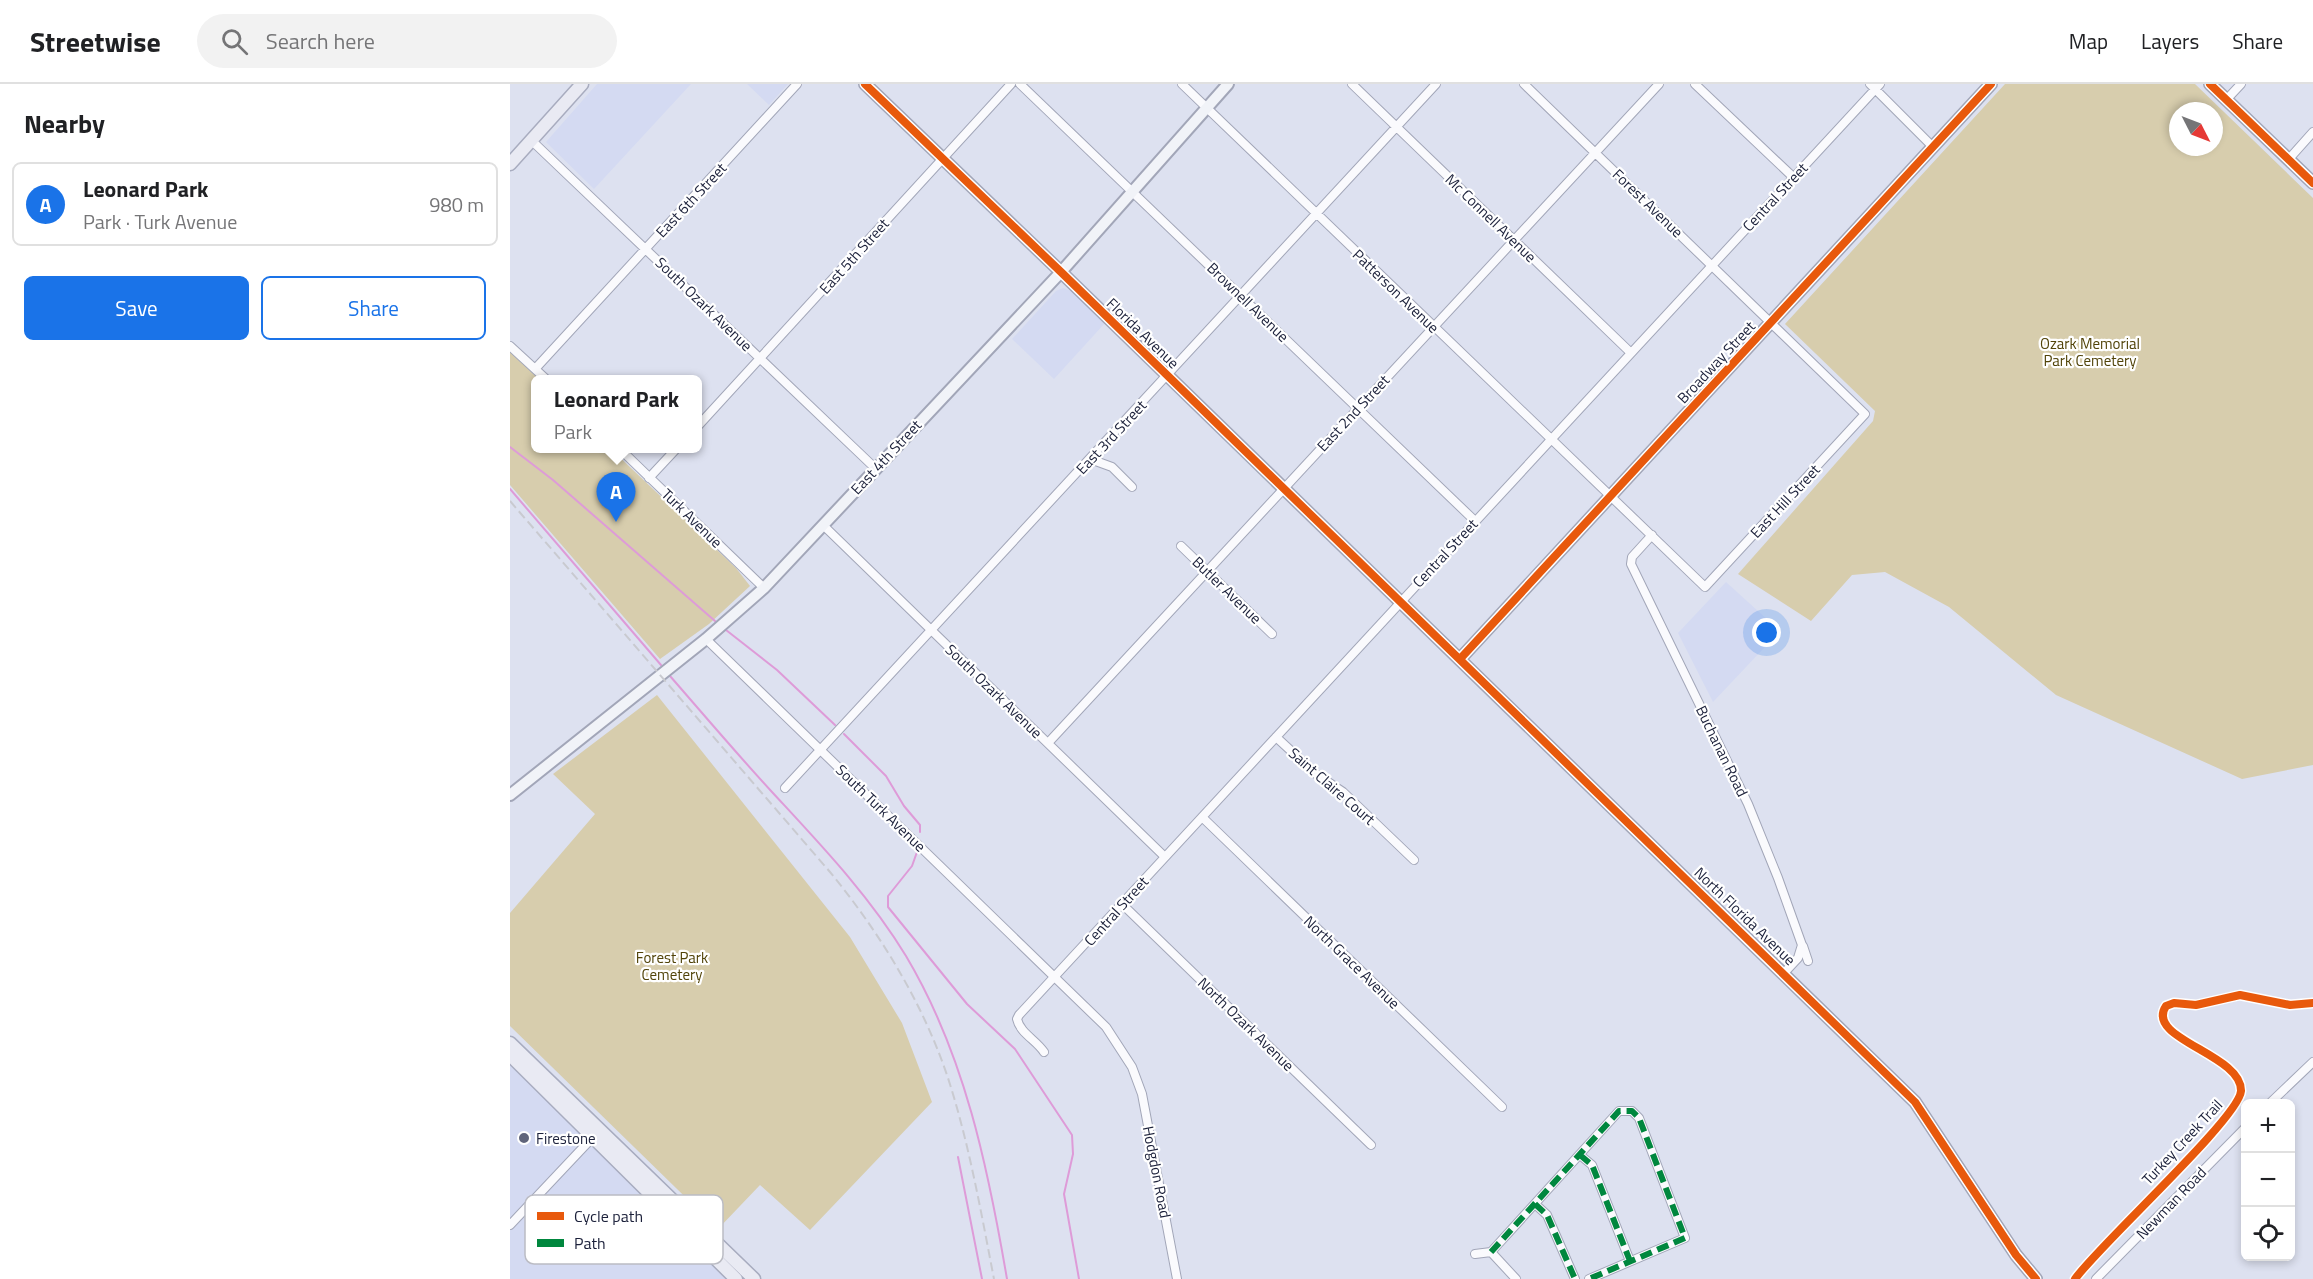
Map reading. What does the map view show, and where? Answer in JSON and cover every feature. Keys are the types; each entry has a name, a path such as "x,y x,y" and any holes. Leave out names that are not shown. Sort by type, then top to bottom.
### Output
{"main road":[{"path":"510,164 582,84"},
{"path":"510,1043 667,1195"},
{"path":"510,1054 651,1195"},
{"path":"723,1249 754,1279"},
{"path":"721,1264 736,1279"}],"street":[{"name":"East 6th Street","path":"535,369 797,84"},
{"name":"Florida Avenue","path":"865,84 1401,601"},
{"name":"East 5th Street","path":"702,422 1011,84"},
{"name":"Brownell Avenue","path":"1020,84 1475,521"},
{"name":"Patterson Avenue","path":"1182,84 1705,587"},
{"name":"East 4th Street","path":"510,795 706,639 764,588 1061,272 1228,84"},
{"name":"Mc Connell Avenue","path":"1352,84 1630,352"},
{"name":"East 3rd Street","path":"785,788 1436,84"},
{"name":"Forest Avenue","path":"1524,84 1865,414"},
{"name":"East 2nd Street","path":"1048,743 1659,84"},
{"path":"1695,84 1793,177"},
{"name":"Broadway Street","path":"1460,659 1991,84"},
{"path":"2210,84 2313,183"},
{"path":"2226,100 2241,84"},
{"path":"1875,86 1933,147"},
{"name":"Central Street","path":"1044,1052 1038,1043 1021,1029 1017,1019 1875,86"},
{"path":"2288,160 2313,132"},
{"name":"South Ozark Avenue","path":"531,140 875,468"},
{"path":"510,346 542,375"},
{"name":"East Hill Street","path":"1705,587 1865,414"},
{"name":"Turk Avenue","path":"624,453 764,588"},
{"path":"649,478 672,453"},
{"path":"1090,459 1112,467 1132,487"},
{"name":"South Ozark Avenue","path":"823,525 1165,857"},
{"name":"Buchanan Road","path":"1652,536 1632,557 1631,564 1748,804 1801,942"},
{"name":"Butler Avenue","path":"1181,546 1272,634"},
{"name":"North Florida Avenue","path":"1401,601 1915,1102 2016,1255 2037,1279"},
{"name":"South Turk Avenue","path":"706,639 1102,1021 1132,1067"},
{"name":"Saint Claire Court","path":"1276,737 1316,774 1343,792 1414,860"},
{"name":"North Grace Avenue","path":"1202,817 1502,1107"},
{"name":"North Ozark Avenue","path":"1122,904 1371,1145"},
{"path":"1801,942 1808,960"},
{"path":"1784,973 1800,955 1801,942"},
{"path":"2274,1099 2313,1062"},
{"name":"Hodgdon Road","path":"1132,1067 1142,1094 1177,1279"},
{"path":"1475,1254 1491,1252 1619,1111 1632,1111 1639,1118 1685,1238 1588,1279"},
{"name":"Newman Road","path":"2096,1279 2241,1132"},
{"path":"538,1195 593,1137"},
{"path":"1580,1155 1592,1166 1630,1261"},
{"path":"1535,1204 1547,1215 1575,1279"},
{"path":"510,1225 525,1209"},
{"path":"1491,1252 1516,1279"}],"shaded area":[{"path":"597,84 691,84 594,189 546,142"},
{"path":"747,84 788,84 769,105"},
{"path":"1063,288 1071,291 1105,323 1054,379 1012,339 1056,291"},
{"path":"1726,582 1780,631 1713,702 1678,633"},
{"path":"510,1060 645,1195 525,1195 525,1264 714,1264 725,1279 510,1279"}],"green space":[{"name":"Ozark Memorial Park Cemetery","path":"2005,84 2195,84 2214,102 2169,102 2169,156 2223,156 2223,111 2313,198 2313,765 2242,779 2056,695 1949,607 1885,572 1852,575 1811,621 1738,574 1873,421 1875,411 1785,324"},
{"path":"510,352 535,375 531,375 531,453 615,453 736,568 750,586 709,624 660,659 510,485"},
{"name":"Forest Park Cemetery","path":"657,695 850,937 902,1023 932,1102 810,1230 760,1185 723,1224 723,1195 683,1195 510,1026 510,913 595,814 553,774"}],"waterway":[{"path":"510,447 553,480 715,621"},
{"path":"510,489 661,665"},
{"path":"726,630 777,670 835,725"},
{"path":"670,676 843,871 876,912 906,956 944,1033 972,1113 992,1196 1007,1279"},
{"path":"844,734 886,776 904,806 920,825 920,832"},
{"path":"917,852 912,866 888,896 888,907 967,1004 1015,1049 1072,1135 1073,1154 1064,1194 1079,1279"},
{"path":"958,1157 982,1279"}],"railway":[{"path":"510,501 830,872 883,944 913,996 948,1078 968,1152 994,1279"}],"marked path":[{"path":"1491,1252 1619,1111 1632,1111 1639,1118 1685,1238 1589,1279"},
{"path":"1580,1155 1592,1165 1630,1261"},
{"path":"1535,1204 1547,1215 1575,1279"}],"cycle path":[{"path":"865,84 1915,1102 2016,1255 2036,1279"},
{"path":"1460,659 1991,84"},
{"path":"2210,84 2313,183"},
{"name":"Turkey Creek Trail","path":"2075,1279 2218,1127 2241,1091 2237,1078 2227,1067 2180,1038 2169,1028 2163,1018 2166,1006 2174,1003 2196,1005 2240,995 2290,1005 2313,1003"}],"place":[{"name":"Leonard Park","path":"616,522"},
{"name":"Firestone","path":"524,1138"}]}
